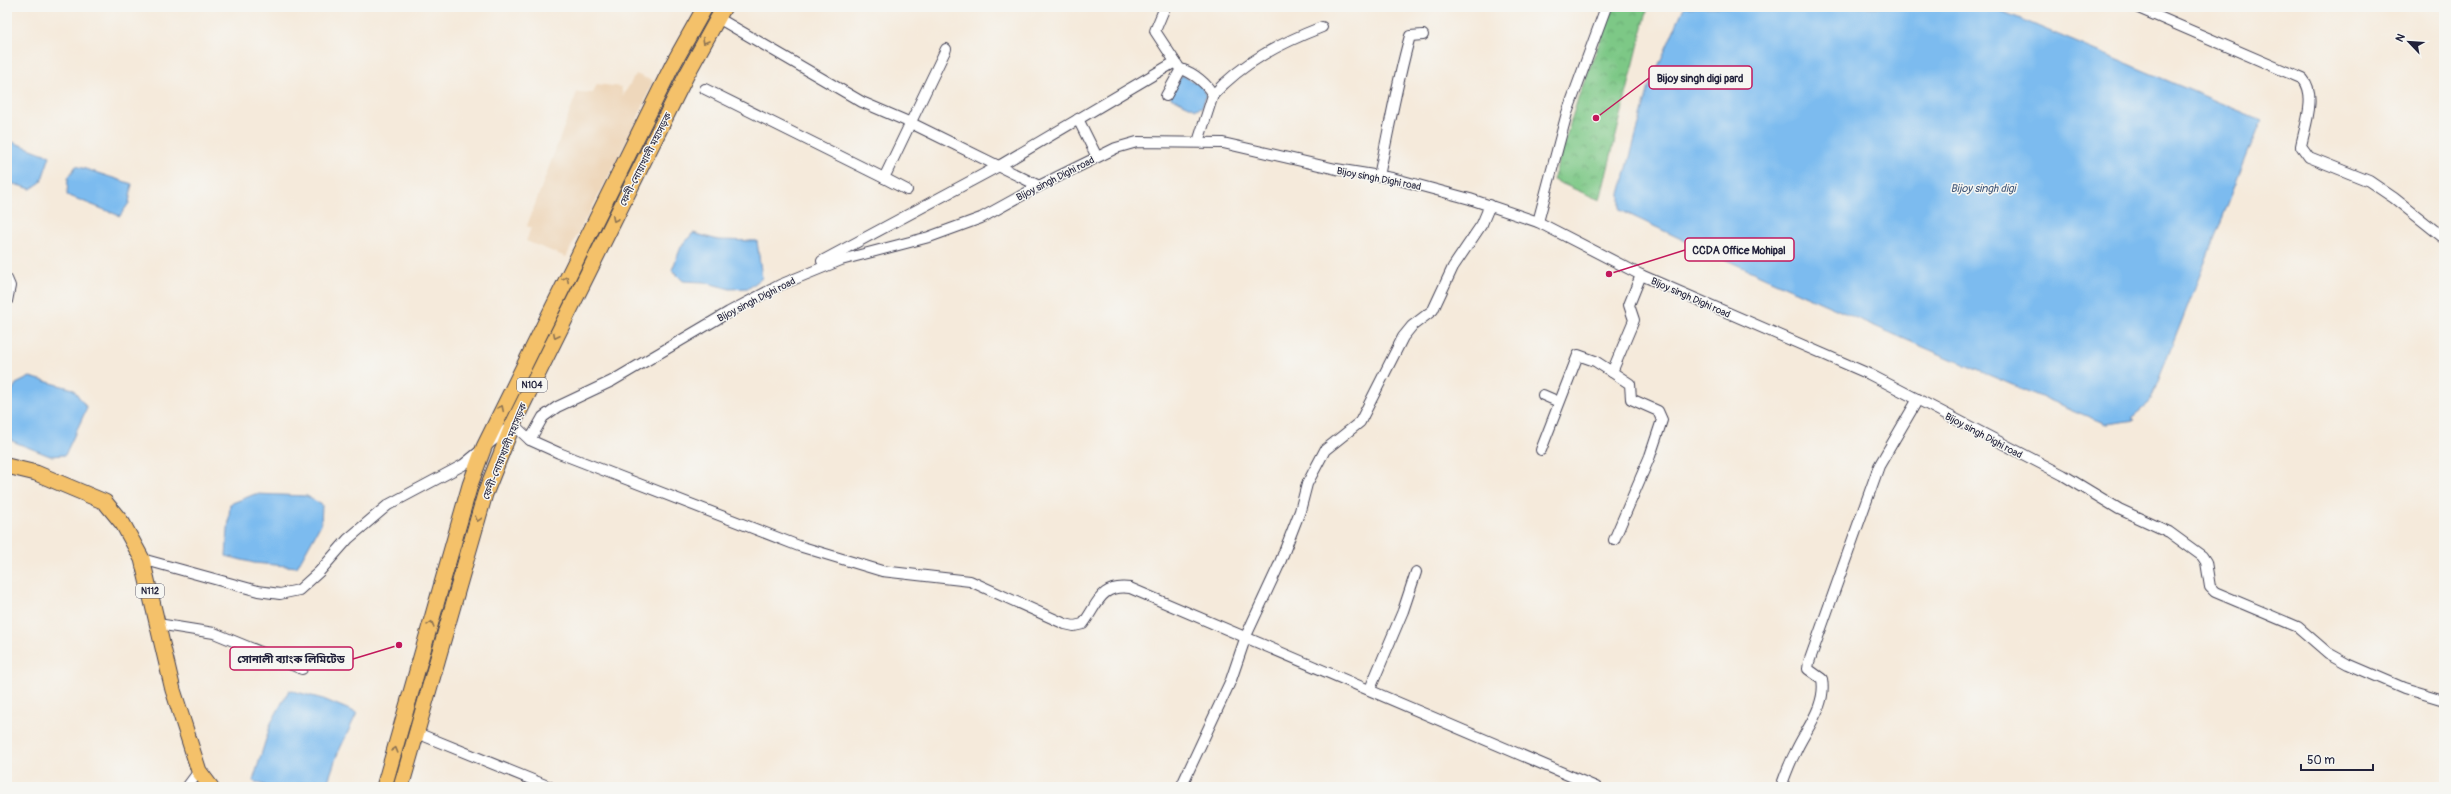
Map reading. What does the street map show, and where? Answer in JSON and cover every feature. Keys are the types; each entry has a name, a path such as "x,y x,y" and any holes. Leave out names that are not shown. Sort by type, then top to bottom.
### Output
{"highway":[{"name":"ফেনী-নোয়াখালী মহাসড়ক","path":"384,787 470,485 484,447 669,73 704,7"},
{"name":"ফেনী-নোয়াখালী মহাসড়ক","path":"401,787 485,494 513,424 686,76 721,13"},
{"name":"N112","path":"7,466 36,473 105,502 123,524 142,559 173,690 199,771 211,787"}],"street":[{"path":"1165,7 1155,31 1178,66 1208,86 1213,95"},
{"path":"1538,222 1567,113 1606,7"},
{"path":"2136,7 2303,78 2309,86 2310,94 2301,146 2309,157 2369,181 2394,198 2444,238"},
{"path":"721,13 862,102 911,123 1039,186"},
{"path":"1198,142 1213,95 1234,74 1248,63 1276,50 1293,39 1322,27"},
{"path":"1379,176 1395,94 1402,77 1410,36 1423,35"},
{"path":"884,178 946,49"},
{"path":"1166,96 1178,66"},
{"path":"808,267 831,257 858,240 998,166 1078,119 1178,66"},
{"path":"705,89 907,190"},
{"path":"1078,119 1097,157"},
{"name":"Bijoy singh Dighi road","path":"530,440 543,417 557,407 612,381 729,312 780,285 841,260 929,237 981,218 1039,186 1116,148 1137,142 1223,143 1336,169 1379,176 1490,205 1538,222 1641,275 1868,374 2063,475 2119,509 2170,532 2202,556 2206,562 2210,587 2215,592 2298,627 2328,653 2348,664 2404,688 2444,700"},
{"path":"1181,787 1231,680 1246,636 1279,565 1300,510 1306,484 1324,450 1360,422 1403,337 1412,326 1434,310 1453,267 1482,224 1490,205"},
{"path":"1612,372 1634,320 1629,305 1641,275"},
{"path":"7,279 10,286 7,301"},
{"path":"1541,450 1578,355 1595,361 1630,384 1631,399 1658,411 1662,420 1650,456 1614,540"},
{"path":"1543,395 1559,402"},
{"path":"1781,787 1795,752 1813,721 1823,686 1822,679 1808,669 1809,662 1879,466 1918,399"},
{"path":"142,559 258,591 280,594 299,590 319,572 348,540 388,505 463,465 513,424 530,440 799,546 882,571 970,581 1065,624 1074,626 1083,624 1103,594 1116,586 1130,588 1246,636 1596,787"},
{"path":"1370,689 1403,611 1416,572"},
{"path":"158,624 214,633 302,669"},
{"path":"417,733 550,787"},
{"path":"187,787 199,771"}],"shaded area":[{"path":"636,74 653,81 633,130 566,257 526,241 531,228 527,226 577,92 593,93 597,84 621,87 623,96"}],"green space":[{"path":"1613,7 1648,7 1600,200 1553,180 1578,98"}],"water":[{"name":"Bijoy singh digi","path":"1684,7 1992,7 2261,120 2149,404 2132,418 2135,420 2106,424 1983,373 1862,320 1680,239 1620,210 1620,194 1649,87"},
{"path":"1182,75 1201,86 1206,96 1202,107 1196,109 1170,97"},
{"path":"7,140 50,156 41,182 31,189 7,182"},
{"path":"76,166 132,184 129,203 120,216 67,195 68,178"},
{"path":"693,233 718,240 757,241 762,278 749,288 730,289 704,282 683,281 672,270 681,247"},
{"path":"30,377 73,389 87,408 65,455 50,456 12,441 7,433 7,399 16,384"},
{"path":"255,494 307,496 322,505 321,524 297,567 254,563 226,556 230,504"},
{"path":"289,690 323,699 357,713 337,755 326,787 269,787 253,781 271,723"}],"place":[{"name":"Bijoy singh digi pard","path":"1596,118"},
{"name":"CCDA Office Mohipal","path":"1609,274"},
{"name":"সোনালী ব্যাংক লিমিটেড","path":"399,645"}]}
